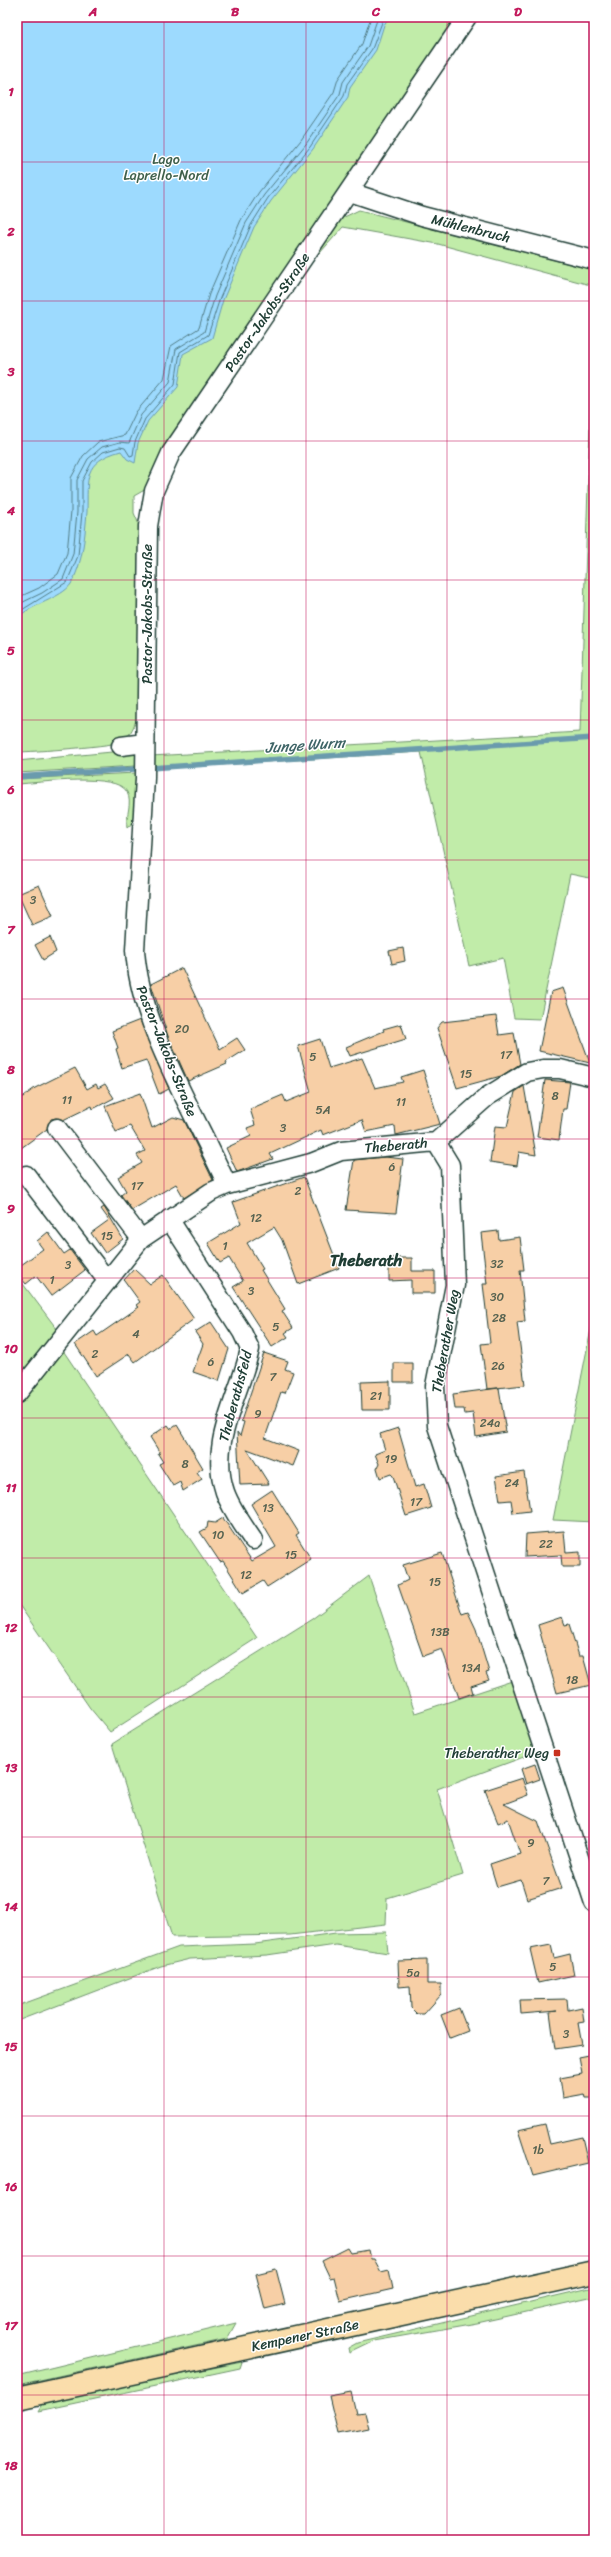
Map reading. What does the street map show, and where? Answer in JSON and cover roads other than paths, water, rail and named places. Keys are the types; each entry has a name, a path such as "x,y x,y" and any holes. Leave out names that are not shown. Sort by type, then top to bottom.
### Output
{"main road":[{"name":"Kempener Straße","path":"17,2398 594,2272"}],"street":[{"name":"Pastor-Jakobs-Straße","path":"227,1185 180,1087 140,986 135,950 145,778 148,526 154,491 171,453 350,192 467,17"},
{"name":"Mühlenbruch","path":"350,192 422,216 594,260"},
{"path":"122,746 145,750"},
{"name":"Theberath","path":"227,1185 311,1163 341,1151 436,1142 488,1096 528,1072 543,1069 560,1069 594,1077"},
{"path":"57,1128 141,1239"},
{"name":"Theberather Weg","path":"436,1142 450,1165 455,1285 435,1386 437,1426 594,1903"},
{"path":"26,1175 106,1279"},
{"path":"17,1394 106,1279 141,1239 211,1192 227,1185"},
{"name":"Theberathsfeld","path":"170,1219 242,1332 250,1349 224,1429 220,1469 226,1494 253,1540"}],"water":[{"name":"Lago Laprello-Nord","path":"17,17 389,17 384,25 376,50 350,87 348,97 313,149 271,201 254,227 223,300 212,338 183,354 178,387 148,421 138,443 135,463 127,459 121,451 108,455 99,460 93,466 88,481 87,512 83,549 71,584 61,593 30,609 17,618"}],"waterway":[{"name":"Junge Wurm","path":"17,777 594,738"}],"place":[{"name":"Theberather Weg","path":"557,1753"}],"district":[{"name":"Theberath","path":"366,1260"}]}
